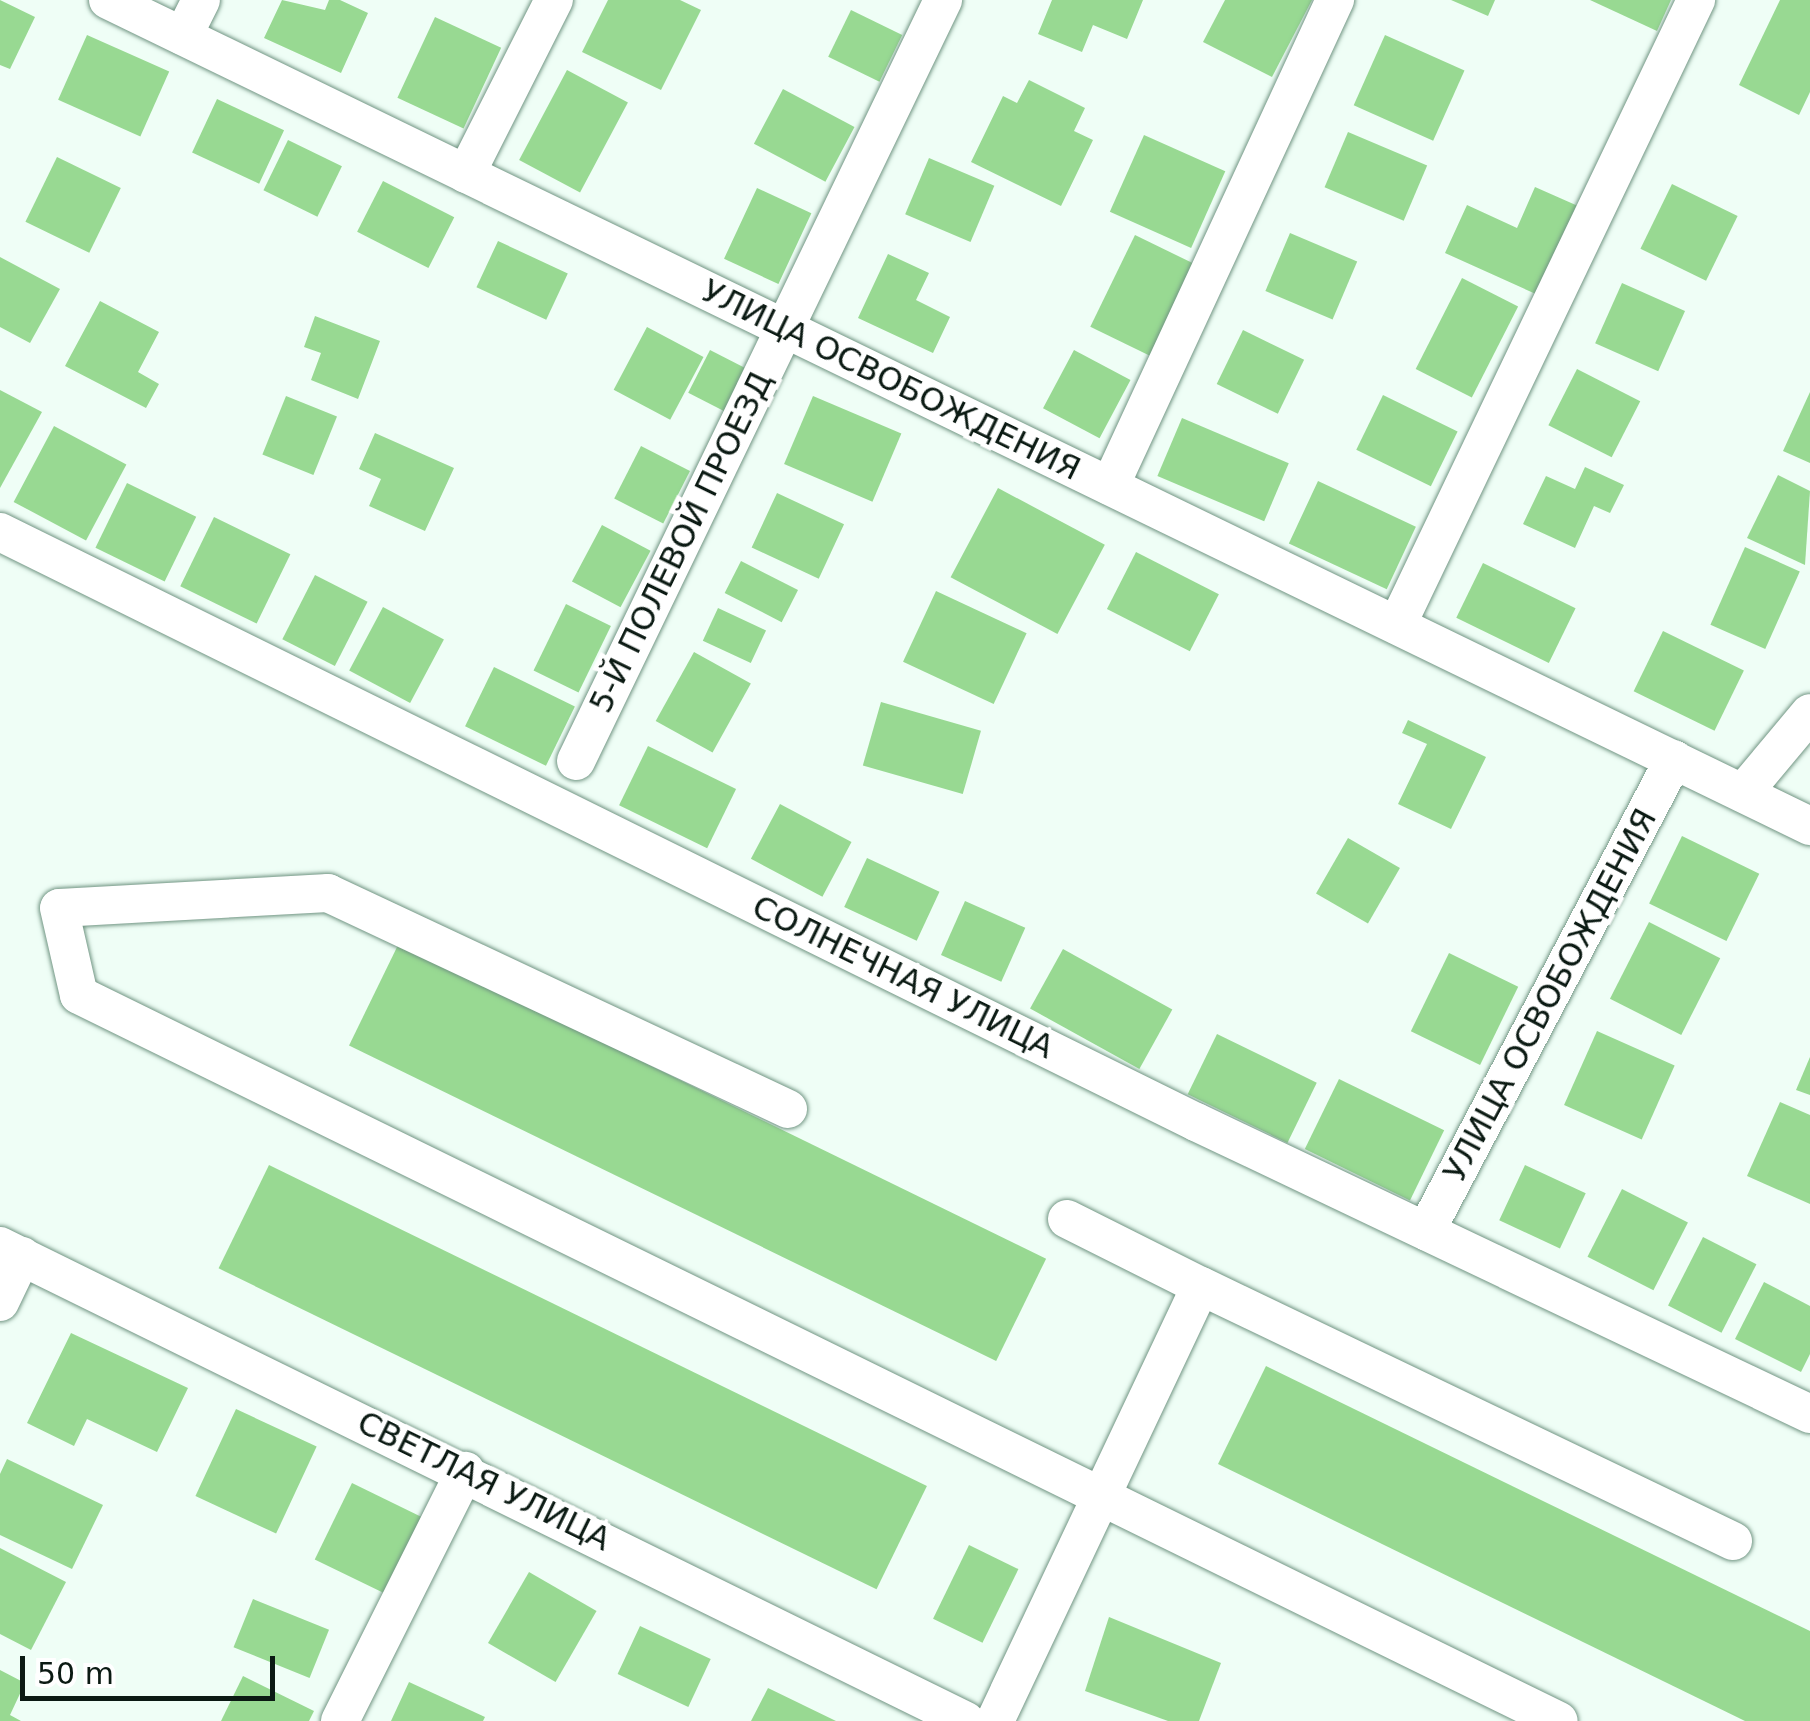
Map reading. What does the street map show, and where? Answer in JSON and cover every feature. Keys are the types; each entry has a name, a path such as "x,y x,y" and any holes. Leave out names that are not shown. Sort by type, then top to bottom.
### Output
{"street":[{"name":"УЛИЦА ОСВОБОЖДЕНИЯ","path":"108,0 1810,826"},
{"path":"183,36 201,0"},
{"path":"466,174 554,0"},
{"name":"5-Й ПОЛЕВОЙ ПРОЕЗД","path":"576,761 943,0"},
{"path":"1110,486 1334,0"},
{"path":"1397,625 1696,0"},
{"name":"СОЛНЕЧНАЯ УЛИЦА","path":"0,532 1426,1231 1810,1414"},
{"path":"1742,792 1810,712"},
{"name":"УЛИЦА ОСВОБОЖДЕНИЯ","path":"1426,1231 1674,759"},
{"path":"788,1109 328,893 59,908 79,995 1559,1721"},
{"path":"1067,1219 1733,1540"},
{"path":"0,1302 11,1251"},
{"name":"СВЕТЛАЯ УЛИЦА","path":"11,1251 465,1471 898,1707 966,1721"},
{"path":"995,1721 1201,1286"},
{"path":"340,1721 465,1471"}],"building":[{"path":"0,0 35,17 10,69 0,65"},
{"path":"282,0 325,10 329,0 340,0 368,13 341,73 264,38"},
{"path":"608,0 680,0 701,10 661,90 582,52"},
{"path":"1052,0 1143,0 1127,39 1093,25 1082,52 1038,34"},
{"path":"1225,0 1312,0 1272,77 1203,42"},
{"path":"1451,0 1495,0 1488,16"},
{"path":"1590,0 1671,0 1657,31"},
{"path":"1780,0 1810,0 1810,92 1799,115 1739,85"},
{"path":"851,10 902,35 879,82 828,57"},
{"path":"435,17 501,48 464,129 397,98"},
{"path":"87,35 169,72 140,136 58,100"},
{"path":"1385,35 1464,70 1433,141 1354,105"},
{"path":"567,70 628,102 580,192 519,160"},
{"path":"1029,80 1085,108 1074,131 1093,140 1061,206 971,162 1003,96 1017,103"},
{"path":"783,89 855,127 825,182 754,144"},
{"path":"217,99 284,130 259,184 192,152"},
{"path":"1348,132 1427,166 1404,221 1325,187"},
{"path":"1144,135 1225,171 1191,248 1110,212"},
{"path":"288,140 342,166 317,217 263,190"},
{"path":"57,157 121,188 89,253 25,222"},
{"path":"929,158 994,186 971,242 905,214"},
{"path":"383,181 454,217 428,268 357,232"},
{"path":"1672,184 1738,216 1706,281 1640,249"},
{"path":"1535,187 1578,206 1538,295 1445,253 1467,205 1517,228"},
{"path":"757,188 811,213 778,284 724,259"},
{"path":"1290,233 1357,262 1333,320 1265,291"},
{"path":"1135,235 1196,265 1151,356 1090,327"},
{"path":"498,241 568,274 546,320 476,287"},
{"path":"888,254 929,273 916,300 950,317 933,353 858,318"},
{"path":"0,257 60,289 30,343 0,327"},
{"path":"1462,278 1518,307 1472,397 1416,369"},
{"path":"1622,283 1685,311 1658,371 1595,343"},
{"path":"100,301 159,332 138,372 159,384 146,408 65,366"},
{"path":"315,316 380,341 358,399 311,380 321,353 304,347"},
{"path":"647,327 704,357 670,420 614,390"},
{"path":"1243,330 1304,360 1278,414 1217,384"},
{"path":"710,350 746,368 724,411 688,393"},
{"path":"1074,350 1131,380 1100,438 1043,408"},
{"path":"1577,369 1640,401 1612,457 1548,425"},
{"path":"0,390 42,412 0,488"},
{"path":"1810,392 1810,463 1783,451"},
{"path":"1383,395 1458,431 1431,486 1356,450"},
{"path":"286,396 337,417 313,475 262,454"},
{"path":"813,396 901,434 872,502 784,464"},
{"path":"1182,418 1289,463 1264,521 1157,476"},
{"path":"54,426 126,464 86,540 14,502"},
{"path":"375,433 454,468 425,531 369,506 381,479 359,469"},
{"path":"641,446 690,471 663,524 614,499"},
{"path":"1585,467 1624,485 1610,513 1594,506 1575,548 1523,524 1546,476 1575,489"},
{"path":"1778,475 1810,491 1805,565 1747,538"},
{"path":"1318,481 1416,527 1387,589 1289,544"},
{"path":"127,483 196,517 165,581 95,548"},
{"path":"998,488 1105,545 1057,634 951,577"},
{"path":"777,493 844,524 819,579 752,547"},
{"path":"214,517 290,554 257,623 180,586"},
{"path":"602,525 651,551 621,607 572,582"},
{"path":"1745,547 1800,571 1765,649 1710,625"},
{"path":"1136,552 1219,594 1190,651 1107,609"},
{"path":"741,561 798,590 782,622 725,593"},
{"path":"1483,563 1576,608 1549,663 1456,618"},
{"path":"315,575 368,602 335,666 282,639"},
{"path":"936,591 1027,633 994,704 903,662"},
{"path":"566,604 611,626 579,692 534,671"},
{"path":"383,607 444,639 410,703 349,671"},
{"path":"718,608 766,630 751,663 703,641"},
{"path":"1663,631 1744,670 1715,731 1634,691"},
{"path":"694,652 751,684 713,753 656,721"},
{"path":"494,667 575,706 546,766 465,726"},
{"path":"881,702 981,731 963,794 863,765"},
{"path":"1408,720 1486,757 1451,829 1398,804 1427,744 1402,733"},
{"path":"648,746 736,789 707,848 619,805"},
{"path":"780,804 852,842 822,897 751,859"},
{"path":"1682,836 1759,874 1726,941 1649,903"},
{"path":"1348,838 1400,868 1368,923 1316,893"},
{"path":"867,858 940,892 917,941 844,907"},
{"path":"965,901 1025,928 1001,982 941,955"},
{"path":"1649,922 1720,958 1681,1035 1610,999"},
{"path":"399,943 1046,1259 996,1361 349,1045"},
{"path":"1063,949 1172,1010 1139,1069 1030,1008"},
{"path":"1449,953 1518,987 1480,1065 1411,1031"},
{"path":"1597,1031 1675,1066 1642,1140 1564,1105"},
{"path":"1217,1034 1317,1083 1287,1143 1188,1094"},
{"path":"1810,1057 1810,1095 1796,1090"},
{"path":"1339,1079 1444,1130 1410,1200 1305,1149"},
{"path":"1780,1102 1810,1115 1810,1204 1747,1176"},
{"path":"269,1165 927,1486 877,1589 219,1268"},
{"path":"1525,1165 1586,1193 1560,1249 1499,1220"},
{"path":"1622,1189 1688,1223 1653,1290 1587,1257"},
{"path":"1703,1237 1756,1264 1722,1333 1668,1306"},
{"path":"1764,1282 1810,1306 1810,1354 1801,1372 1735,1339"},
{"path":"71,1333 188,1388 157,1452 87,1419 74,1446 27,1423"},
{"path":"1266,1366 1810,1631 1810,1721 1745,1721 1218,1464"},
{"path":"236,1409 317,1447 276,1534 195,1496"},
{"path":"7,1459 103,1505 72,1569 0,1535 0,1474"},
{"path":"352,1483 426,1519 388,1595 315,1559"},
{"path":"969,1545 1018,1569 982,1643 933,1619"},
{"path":"0,1548 66,1582 31,1650 0,1634"},
{"path":"529,1572 597,1611 556,1682 488,1643"},
{"path":"253,1599 329,1630 310,1678 234,1647"},
{"path":"1109,1617 1221,1663 1199,1721 1168,1721 1085,1691"},
{"path":"640,1626 711,1659 688,1707 618,1674"},
{"path":"0,1670 25,1683 10,1715 21,1721 0,1721"},
{"path":"243,1676 314,1711 309,1721 221,1721"},
{"path":"409,1682 485,1717 483,1721 391,1721"},
{"path":"768,1688 836,1721 751,1721"}]}
